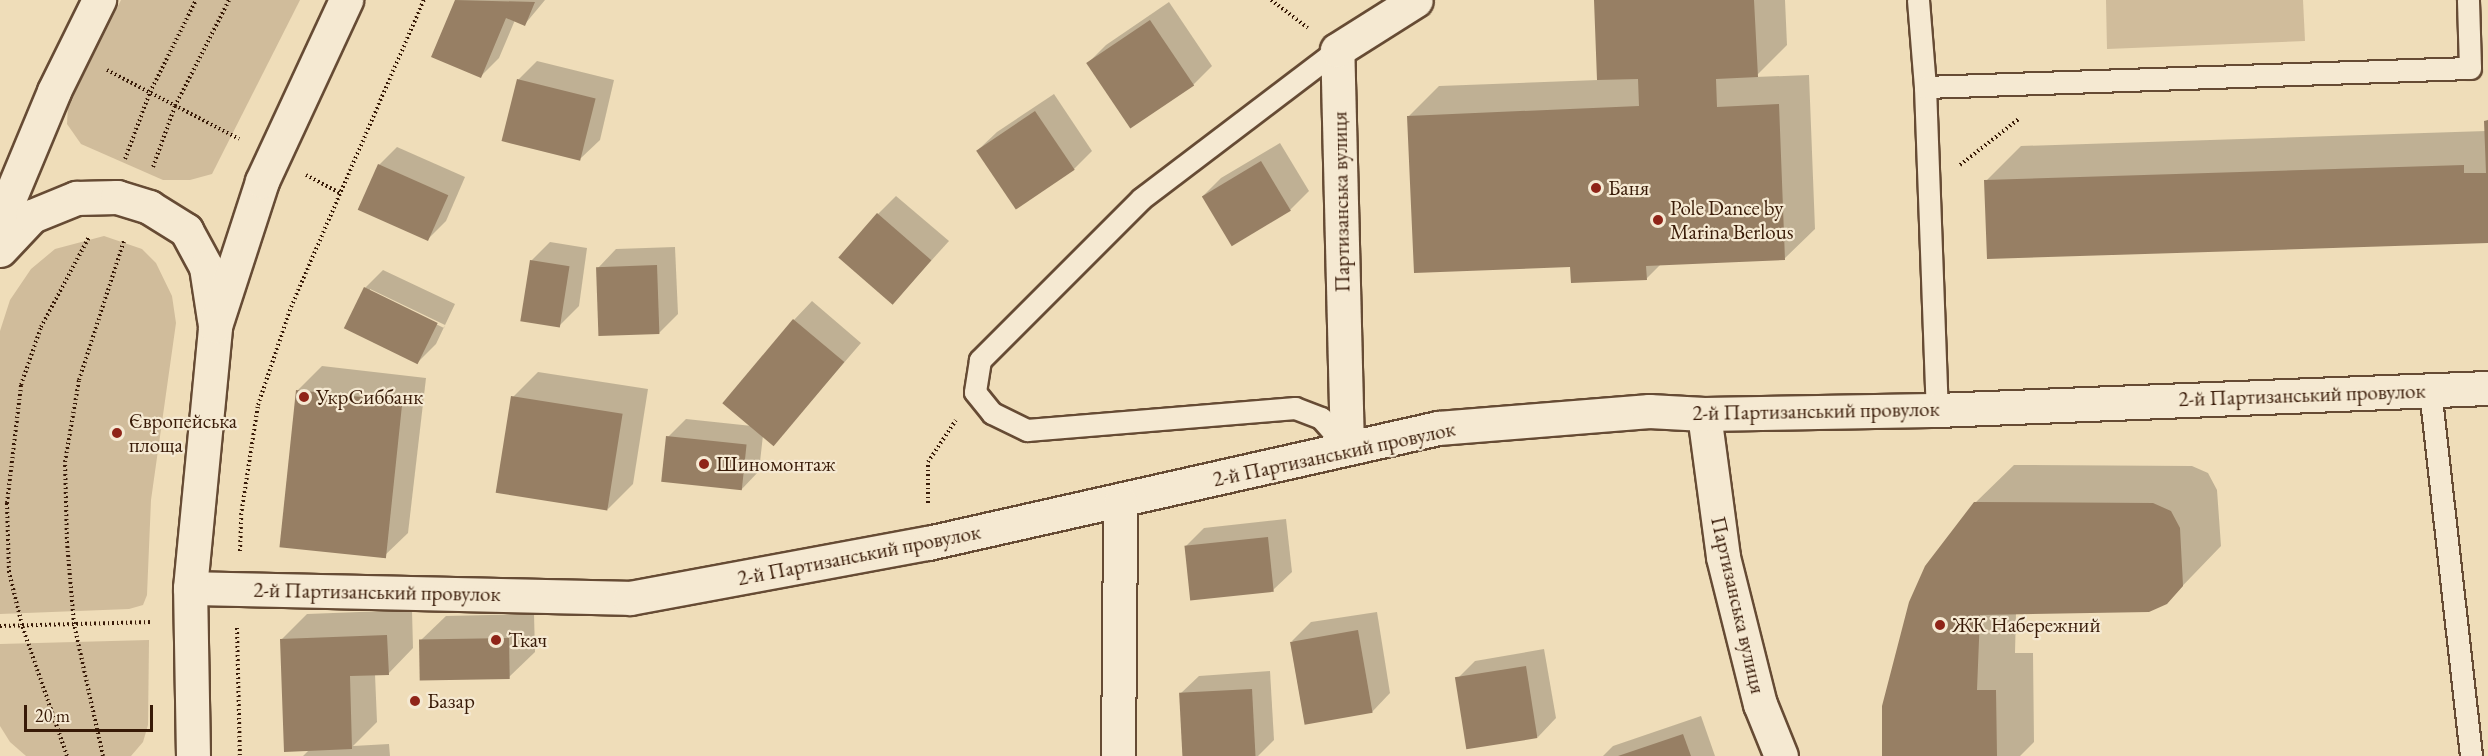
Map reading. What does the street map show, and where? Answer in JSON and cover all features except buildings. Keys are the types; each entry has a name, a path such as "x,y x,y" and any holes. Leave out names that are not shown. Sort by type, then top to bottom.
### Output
{"street":[{"path":"0,221 54,91 99,0"},
{"path":"193,756 190,588 215,326 262,181 346,0"},
{"path":"1337,50 1416,0"},
{"name":"Партизанська вулиця","path":"1337,50 1347,448"},
{"path":"0,250 32,216 76,198 125,201 186,230 206,267 215,326"},
{"name":"2-й Партизанський провулок","path":"190,588 630,598 928,543 1120,502 1438,428 1649,411 1704,414 1937,410 2488,388"},
{"name":"Партизанська вулиця","path":"1704,414 1723,557 1760,704 1781,756"},
{"path":"1118,756 1120,502"},
{"path":"175,756 191,716"}],"lane":[{"path":"1918,0 1925,87 1937,410"},
{"path":"1925,87 2470,68 2468,0"},
{"path":"1337,50 1141,199 980,360 975,392 992,413 1027,430 1295,408 1321,418 1347,448"},
{"path":"2430,390 2471,756"}],"path":[{"path":"103,756 74,624 67,543 65,462 82,369 116,260 125,201 150,92 196,0"},
{"path":"68,756 22,625 9,573 7,503 21,385 40,327 125,201 229,0"},
{"path":"240,756 238,589 240,515 258,405 291,307 424,0"},
{"path":"1929,190 2065,83"},
{"path":"928,543 928,462 975,392"},
{"path":"0,626 191,621"}],"shaded area":[{"path":"121,0 300,0 212,174 190,180 163,180 81,144 67,124 68,106"},
{"path":"2106,0 2303,0 2305,41 2107,49"},
{"path":"104,236 142,249 156,263 172,296 176,323 151,500 147,595 143,605 129,609 0,614 0,331 10,300 31,269 55,249"},
{"path":"149,640 148,725 143,742 131,756 26,756 10,742 0,726 0,644"}],"place":[{"name":"Баня","path":"1596,188"},
{"name":"Pole Dance by Marina Berlous","path":"1658,220"},
{"name":"УкрСиббанк","path":"304,397"},
{"name":"Європейська площа","path":"117,433"},
{"name":"Шиномонтаж","path":"704,464"},
{"name":"ЖК Набережний","path":"1940,625"},
{"name":"Ткач","path":"496,640"},
{"name":"Базар","path":"415,701"}]}
